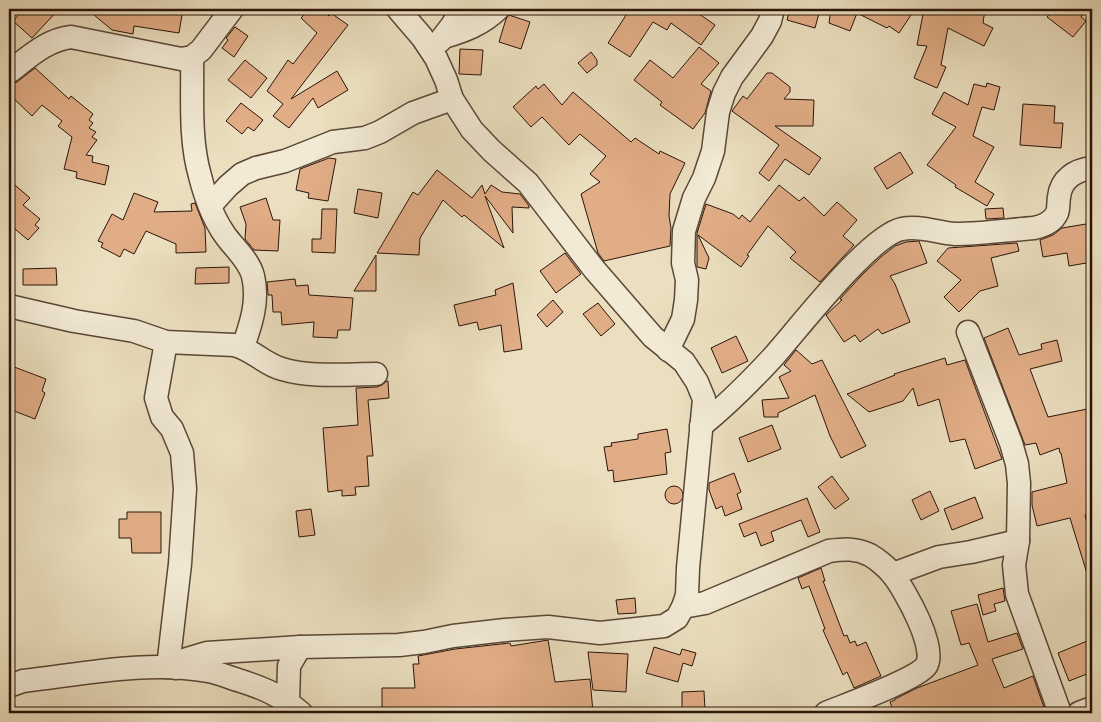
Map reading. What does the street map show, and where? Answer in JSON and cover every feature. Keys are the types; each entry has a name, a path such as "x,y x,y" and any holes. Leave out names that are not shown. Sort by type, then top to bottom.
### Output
{"street":[{"path":"9,72 48,43 71,38 181,59 192,58 201,50 232,9"},
{"path":"398,9 422,37 437,44"},
{"path":"437,44 454,24 461,9"},
{"path":"437,44 490,18 498,9"},
{"path":"668,350 682,318 686,300 687,280 683,263 684,231 694,198 704,178 713,151 718,112 732,77 762,36 770,21 773,9"},
{"path":"172,668 187,659 207,653 300,647 407,644 496,631 539,628 600,633 664,626 678,618 683,607 687,595 704,399 697,382 684,362 653,337 594,268 528,183 492,151 472,130 452,99 437,44"},
{"path":"192,58 195,155 200,177 210,206 224,234 246,261 253,275 255,291 254,316 243,347"},
{"path":"210,206 242,174 256,168 285,161 333,142 365,138 380,132 413,112 452,99"},
{"path":"701,426 725,406 774,356 867,250 889,233 903,228 954,234 1034,228 1046,225 1056,214 1062,184 1077,172 1092,168"},
{"path":"9,306 74,321 134,331 166,342 243,347 283,370 312,374 376,374"},
{"path":"968,332 1011,443 1017,464 1019,483 1018,541 1014,564 1017,594 1060,713"},
{"path":"166,342 156,398 162,417 172,430 182,453 185,489 172,668"},
{"path":"893,574 939,557 1018,541"},
{"path":"683,607 705,603 829,551 850,548 871,556 893,574 919,621 928,642 929,653 926,665 912,676 826,713"},
{"path":"294,707 289,666 300,647"},
{"path":"9,686 23,681 121,669 172,668 218,674 269,690 294,707"},
{"path":"1080,713 1092,708"}],"building":[{"path":"24,9 59,9 32,38 13,21"},
{"path":"87,9 183,9 179,33 134,26 133,34 112,30"},
{"path":"309,9 321,9 329,16 331,13 348,25 291,99 337,71 348,90 318,108 313,98 289,128 273,116 283,104 267,91 288,60 293,64 317,33 301,18"},
{"path":"630,9 692,9 715,25 701,45 671,23 667,30 653,22 630,57 608,43"},
{"path":"790,9 803,9 819,13 815,28 787,20"},
{"path":"831,9 915,9 899,33 889,26 887,28 857,13 850,31 829,23"},
{"path":"924,9 985,9 983,23 993,28 984,46 948,28 941,65 946,67 937,88 914,78 927,46 917,45"},
{"path":"1053,9 1088,9 1081,17 1086,21 1073,37 1047,17"},
{"path":"509,15 530,22 521,49 499,42"},
{"path":"235,27 248,36 234,57 222,48 228,40 226,38"},
{"path":"699,47 719,63 701,84 711,91 705,113 693,129 660,105 662,102 634,80 650,60 673,78"},
{"path":"460,49 483,50 481,75 459,74"},
{"path":"591,52 597,60 597,65 587,73 578,63"},
{"path":"245,60 267,78 251,98 228,80"},
{"path":"35,68 69,99 71,96 93,114 89,120 93,123 89,128 96,132 92,137 97,140 86,155 93,156 92,162 109,166 105,185 76,178 77,172 64,169 72,137 58,126 62,121 42,105 32,116 9,94 10,85"},
{"path":"767,73 772,73 790,87 790,92 784,99 814,100 813,126 775,126 821,158 809,175 785,159 769,181 759,173 779,145 732,111 743,96 747,99"},
{"path":"987,83 1000,87 994,110 982,107 973,136 994,147 975,182 994,194 987,206 955,187 956,185 927,165 956,127 932,114 944,92 968,105 974,84 986,87"},
{"path":"544,84 562,105 573,92 631,142 635,138 659,154 660,151 685,163 670,194 670,246 604,261 598,253 581,194 600,182 590,174 606,156 580,134 569,145 542,117 531,127 513,107 536,86 538,89"},
{"path":"241,103 263,120 254,131 248,127 242,134 226,121"},
{"path":"1023,104 1055,106 1054,123 1063,123 1061,148 1020,145"},
{"path":"900,152 913,173 887,189 874,168"},
{"path":"329,158 336,159 328,201 308,198 309,193 296,190 300,169"},
{"path":"437,170 472,198 482,185 485,194 491,185 502,192 520,194 529,208 512,207 513,233 485,196 504,248 464,215 462,217 443,200 420,238 419,255 377,253 413,192 418,195"},
{"path":"9,180 30,198 23,205 40,219 35,225 39,228 28,240 9,224"},
{"path":"779,185 799,201 804,197 824,216 837,202 857,220 843,236 854,245 820,282 790,258 796,252 768,226 747,255 749,256 741,267 698,235 709,258 706,269 697,267 697,233 706,204 733,214 739,219 742,215 750,222"},
{"path":"358,189 382,193 378,218 354,213"},
{"path":"134,193 158,202 154,212 192,211 191,204 195,203 205,228 206,252 176,253 176,244 146,231 134,254 124,249 120,257 101,247 103,243 98,241 112,214 123,220"},
{"path":"266,198 273,220 280,220 278,251 254,250 245,239 246,224 240,207"},
{"path":"1003,208 1004,218 986,219 985,209"},
{"path":"322,209 337,209 335,253 312,252 312,239 321,239"},
{"path":"1092,223 1092,262 1069,266 1067,253 1043,257 1040,240 1053,235 1062,228"},
{"path":"919,241 927,263 890,276 910,322 882,334 878,329 860,342 855,335 844,342 826,315 881,257 895,246 906,242"},
{"path":"1017,243 1019,251 991,258 998,286 980,291 959,312 944,297 961,280 937,261 948,248"},
{"path":"565,253 581,274 556,293 540,271"},
{"path":"376,255 376,291 354,291"},
{"path":"229,267 229,283 195,284 196,268"},
{"path":"56,268 57,285 23,285 23,269"},
{"path":"295,279 296,286 308,285 309,295 353,298 350,330 338,330 337,338 313,337 314,322 282,325 281,312 273,312 272,295 268,295 267,282"},
{"path":"513,283 522,349 504,352 501,325 479,330 477,322 459,326 454,305 496,295 495,290"},
{"path":"553,300 563,312 547,327 537,315"},
{"path":"598,303 615,324 601,336 583,314"},
{"path":"1008,328 1019,355 1042,349 1041,344 1057,340 1062,361 1030,369 1048,417 1092,408 1092,513 1085,515 1092,542 1092,580 1089,580 1070,518 1037,526 1032,505 1032,492 1067,483 1059,448 1040,455 1036,443 1025,445 984,338"},
{"path":"736,336 748,361 722,373 711,348"},
{"path":"796,350 812,364 822,360 866,446 841,458 830,436 815,395 778,413 778,417 764,417 762,400 789,398 779,377 791,371 784,365"},
{"path":"945,358 947,365 965,360 1002,459 975,469 965,439 950,442 939,399 918,406 913,388 903,401 869,412 847,394 894,374"},
{"path":"9,365 46,379 42,391 45,393 35,419 9,409"},
{"path":"387,381 389,398 368,400 373,456 367,456 369,486 355,487 356,495 342,496 342,490 328,492 323,428 358,425 356,388 377,387"},
{"path":"772,425 781,449 748,462 739,438"},
{"path":"667,429 671,452 665,453 667,474 614,482 613,470 608,471 604,447 612,446 611,443 638,439 638,434"},
{"path":"734,473 741,492 737,494 742,509 725,516 722,506 716,509 709,490 709,483"},
{"path":"832,476 849,499 835,509 818,487"},
{"path":"674,486 680,489 683,495 680,501 674,504 668,501 665,495 668,489"},
{"path":"930,491 939,511 921,520 912,500"},
{"path":"975,497 983,518 952,530 944,509"},
{"path":"807,498 820,532 808,537 801,520 771,532 774,541 761,546 756,532 744,537 739,524"},
{"path":"311,509 315,535 299,537 296,511"},
{"path":"127,512 161,512 161,553 132,553 131,538 119,538 119,519 127,519"},
{"path":"821,568 825,581 823,581 844,636 847,635 850,643 855,641 857,646 866,642 881,676 854,688 847,672 843,675 823,630 825,629 809,586 802,589 798,578"},
{"path":"1003,588 1005,601 994,604 996,611 983,615 978,595"},
{"path":"635,598 636,613 618,614 616,600"},
{"path":"977,604 988,642 1017,633 1023,649 992,659 1004,688 1033,676 1046,713 894,713 890,702 895,699 917,688 978,665 969,643 961,645 951,611"},
{"path":"1092,639 1092,672 1069,681 1058,653"},
{"path":"548,640 555,682 590,679 593,712 382,713 382,688 415,688 413,664 419,664 418,656 455,649 510,643 511,646"},
{"path":"654,647 680,655 682,649 696,653 692,666 683,663 678,682 646,673"},
{"path":"588,652 628,654 626,692 593,690"},
{"path":"704,691 705,710 682,711 682,692"}]}
